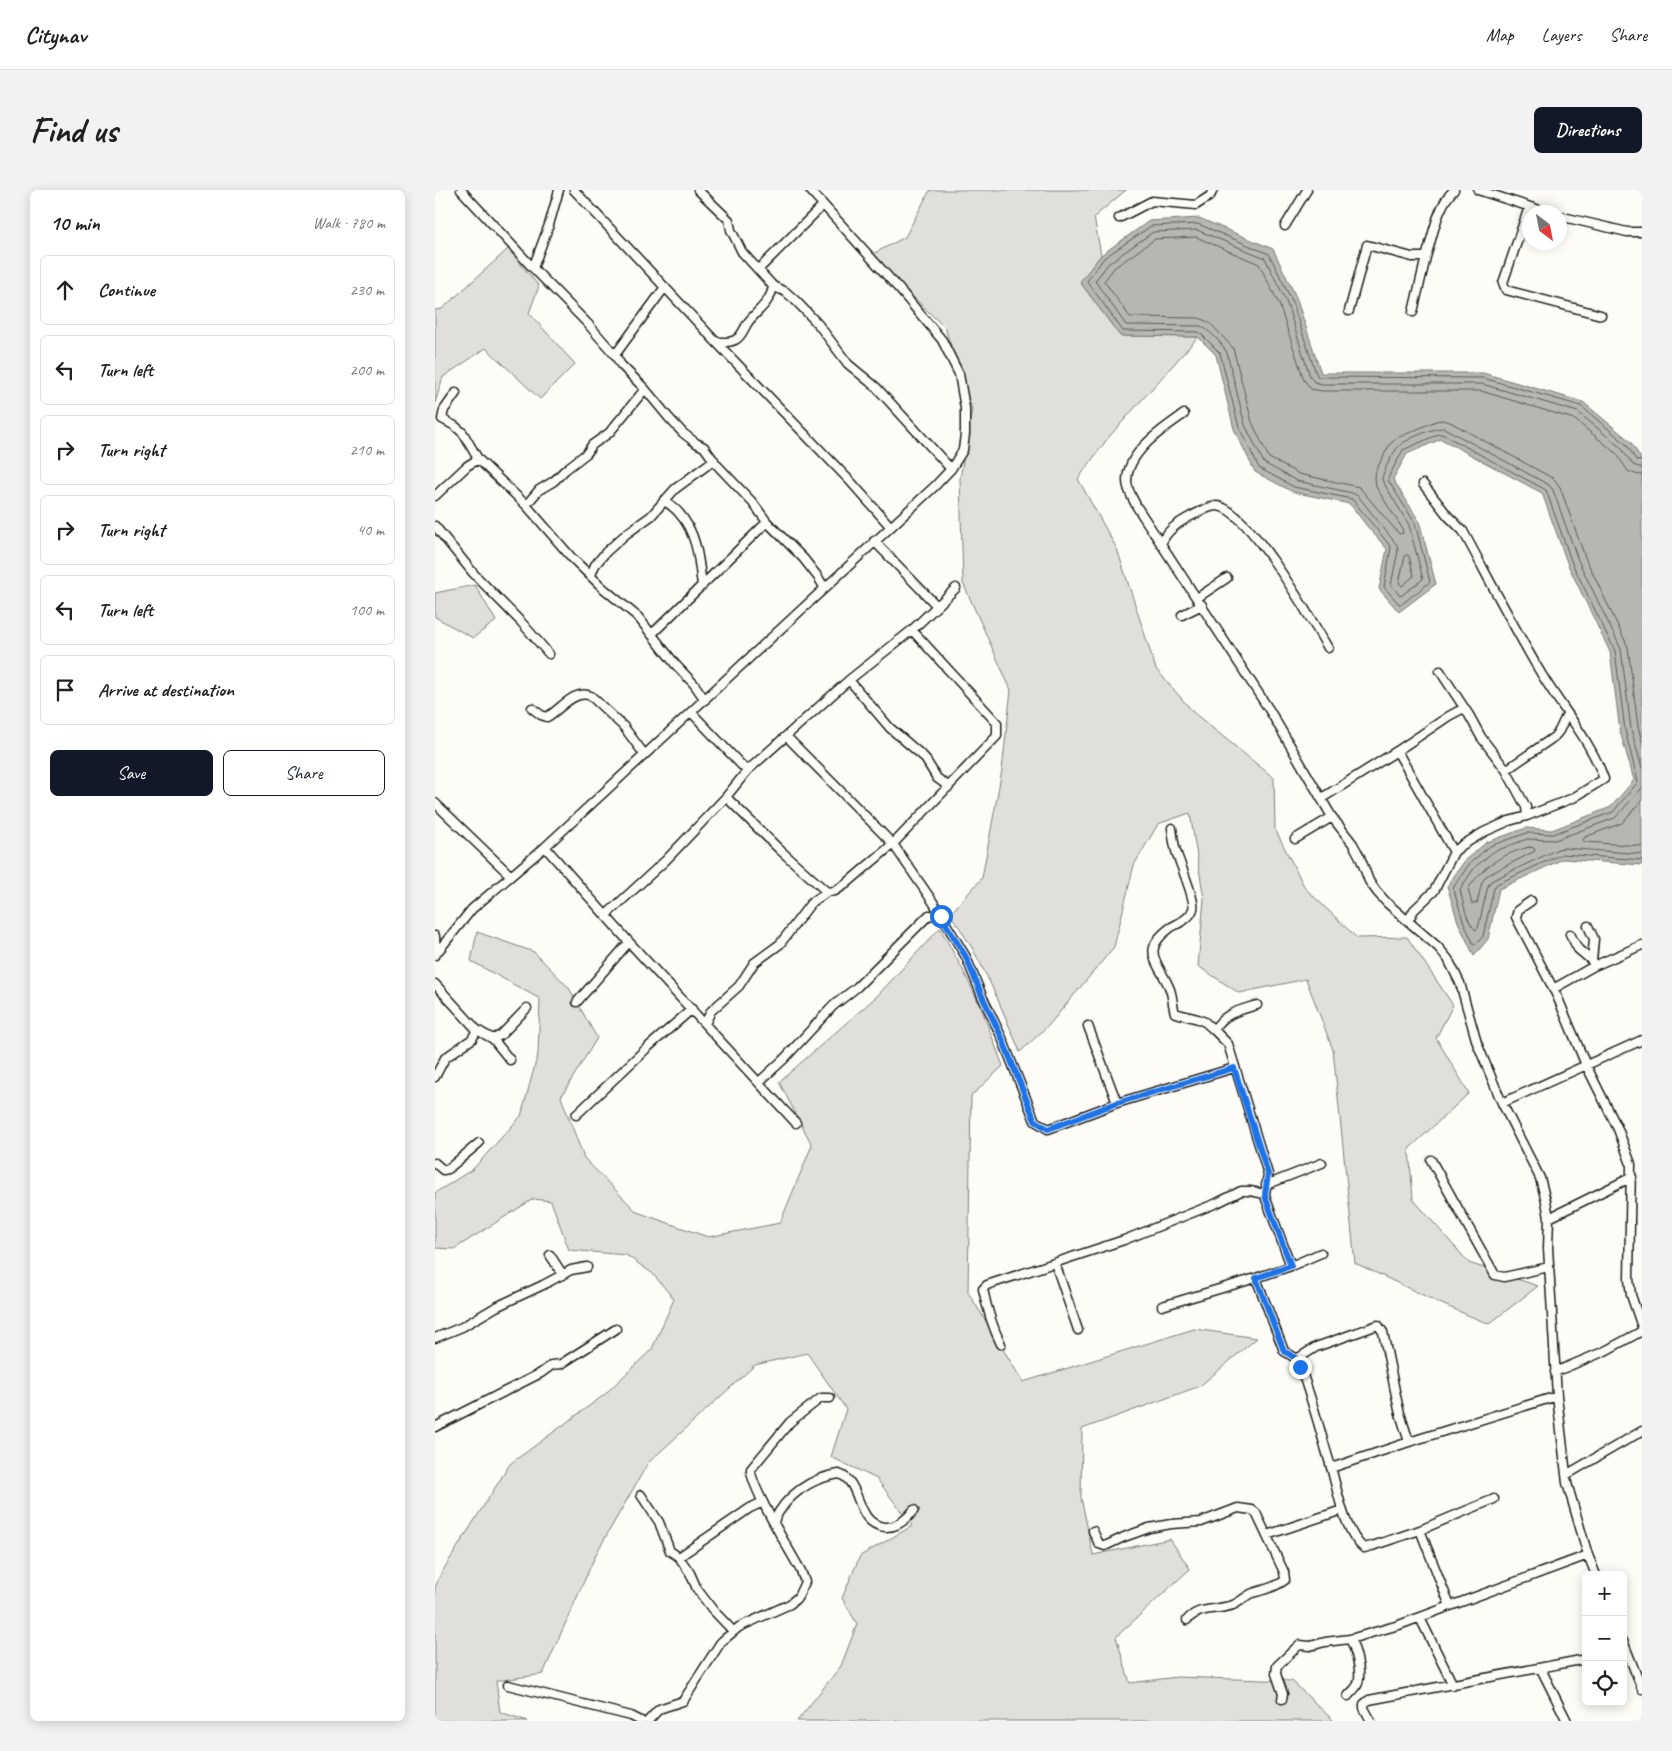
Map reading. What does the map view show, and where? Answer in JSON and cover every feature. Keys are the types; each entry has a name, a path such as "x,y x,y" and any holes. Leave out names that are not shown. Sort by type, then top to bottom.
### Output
{"street":[{"path":"461,190 588,324 615,355 621,365 645,389 669,418 696,443 704,447 743,494 753,503 767,522 803,558 824,588"},
{"path":"533,268 549,225 559,190"},
{"path":"574,190 890,526"},
{"path":"698,190 729,220 731,230 742,252 773,286 790,295 796,301 818,324 847,364 876,387 951,469"},
{"path":"436,954 472,908 545,847 935,486 951,469 963,450 965,408 959,374 941,340 901,290 810,190"},
{"path":"1119,218 1152,201 1196,205 1210,196 1213,190"},
{"path":"1285,226 1307,190"},
{"path":"1413,312 1426,258 1442,205 1447,196 1454,190"},
{"path":"1478,190 1503,194 1525,205"},
{"path":"759,269 823,205"},
{"path":"1567,218 1627,232 1642,232"},
{"path":"1522,227 1503,283 1506,290 1601,315"},
{"path":"1349,311 1367,245 1426,258"},
{"path":"716,342 728,342 737,339 748,322 766,302 773,286"},
{"path":"615,355 665,287"},
{"path":"526,506 532,496 554,481 609,432 645,389"},
{"path":"457,393 444,410 442,419 463,433 478,459 526,506 567,553 603,588 638,617 705,700"},
{"path":"1184,414 1150,438 1143,447 1128,476 1129,490 1137,507 1270,711 1332,817 1361,857 1369,881 1377,892 1437,947 1447,959 1460,983 1477,1043 1502,1103 1539,1178 1549,1218 1549,1267 1555,1372 1567,1483 1594,1571"},
{"path":"435,496 467,466 478,459"},
{"path":"591,575 595,565 606,552 626,534 651,516 675,488 714,460"},
{"path":"1408,922 1413,910 1438,884 1454,852 1461,846 1484,832 1509,821 1573,798 1604,780 1587,742 1567,714 1525,645 1463,531 1448,516 1423,484"},
{"path":"664,500 679,513 692,534 699,560 701,586"},
{"path":"1161,544 1165,535 1173,527 1211,507 1217,506 1234,514 1283,572 1329,648"},
{"path":"652,634 767,522"},
{"path":"435,526 475,574 522,622 549,654"},
{"path":"875,541 937,606"},
{"path":"1197,598 1227,578"},
{"path":"606,915 666,860 726,797 747,771 849,680 912,630 956,588"},
{"path":"1182,615 1202,605"},
{"path":"705,1024 711,1011 739,986 754,963 780,944 811,903 827,892 835,891 846,884 893,844 997,736 997,723 912,630"},
{"path":"1440,671 1481,737 1506,770 1526,807 1527,816"},
{"path":"849,680 890,728 924,757 937,778 949,787"},
{"path":"532,708 541,715 547,716 571,699 587,694 612,715 644,754"},
{"path":"1322,798 1464,708"},
{"path":"691,712 747,771"},
{"path":"1506,770 1554,737 1567,714"},
{"path":"787,736 893,844 941,916 966,957 1002,1038 1035,1121 1048,1129 1117,1103 1234,1068"},
{"path":"1397,751 1454,852"},
{"path":"726,797 779,850 827,892"},
{"path":"435,802 510,875"},
{"path":"1295,839 1332,817"},
{"path":"1172,828 1176,853 1194,903 1193,909 1185,919 1159,938 1153,952 1155,962 1169,987 1175,1013 1198,1018 1214,1030 1227,1044 1268,1174 1265,1194 1291,1266"},
{"path":"545,847 629,942 796,1123"},
{"path":"1531,901 1518,910 1516,917 1553,989 1586,1065 1619,1129 1631,1164 1629,1278 1631,1295 1642,1329 1605,1351 1555,1372"},
{"path":"759,1082 784,1059 833,1006 857,987 929,915 941,916"},
{"path":"1588,926 1594,940 1593,964"},
{"path":"1570,934 1579,949 1593,964"},
{"path":"435,936 436,954"},
{"path":"577,1002 629,942"},
{"path":"1553,989 1593,964 1642,944"},
{"path":"435,984 477,1030 493,1039 510,1060"},
{"path":"1214,1030 1228,1014 1257,1006"},
{"path":"493,1039 501,1035 527,1008"},
{"path":"576,1115 647,1048 692,1010"},
{"path":"1088,1026 1117,1103"},
{"path":"435,1078 445,1058 472,1039 477,1030"},
{"path":"1502,1103 1642,1040"},
{"path":"435,1163 443,1170 448,1169 479,1143"},
{"path":"1431,1160 1495,1275 1504,1277 1549,1267"},
{"path":"1267,1185 1322,1163"},
{"path":"1549,1218 1632,1177"},
{"path":"1001,1344 992,1325 983,1289 987,1285 1124,1240 1217,1203 1241,1191 1265,1194"},
{"path":"1162,1306 1256,1278 1321,1253"},
{"path":"550,1254 563,1275"},
{"path":"1055,1263 1077,1330"},
{"path":"435,1338 462,1328 495,1307 571,1270 587,1267"},
{"path":"1256,1278 1284,1351 1297,1359 1342,1510 1358,1543 1364,1548 1420,1530 1494,1499"},
{"path":"1297,1359 1316,1347 1378,1324 1383,1332 1399,1410 1409,1442"},
{"path":"435,1427 541,1373 552,1365 561,1364 616,1328"},
{"path":"1331,1468 1557,1396"},
{"path":"649,1721 659,1709 683,1701 721,1642 733,1631 764,1614 790,1604 803,1589 805,1582 801,1571 763,1502 751,1477 751,1469 790,1422 821,1398 830,1398"},
{"path":"1566,1475 1642,1431"},
{"path":"773,1521 780,1508 791,1496 825,1476 837,1474 842,1475 848,1480 865,1514 874,1524 885,1527 894,1526 904,1521 914,1510"},
{"path":"641,1495 659,1522 670,1552 679,1558 697,1589 712,1609 733,1631"},
{"path":"679,1558 750,1508 763,1502"},
{"path":"1093,1531 1099,1544 1105,1546 1149,1528 1201,1522 1242,1507 1256,1513 1284,1572 1285,1580 1275,1587 1253,1594 1233,1605 1193,1613 1187,1620"},
{"path":"1267,1535 1342,1510"},
{"path":"1420,1530 1450,1606"},
{"path":"1283,1699 1276,1674 1277,1666 1296,1647 1350,1639 1420,1618 1588,1555"},
{"path":"1420,1618 1453,1685"},
{"path":"1347,1696 1358,1684 1359,1677 1356,1652 1350,1639"},
{"path":"1627,1655 1642,1688"},
{"path":"1371,1721 1364,1708 1364,1704 1369,1700 1582,1660"},
{"path":"1541,1668 1567,1721"},
{"path":"508,1685 631,1716 641,1721"}],"shaded area":[{"path":"930,190 1126,190 1094,217 1101,255 1080,282 1120,336 1198,337 1108,438 1078,479 1117,549 1156,669 1194,713 1274,778 1275,829 1305,888 1357,938 1407,937 1453,1005 1436,1038 1469,1093 1409,1149 1413,1199 1469,1263 1538,1286 1489,1324 1355,1263 1333,1050 1306,979 1239,993 1198,966 1204,899 1190,813 1158,824 1134,865 1114,947 1049,1025 1020,1052 980,963 950,914 982,878 1002,770 1011,690 963,583 960,478 972,409 945,328 871,255 905,237"},
{"path":"508,249 539,286 529,313 575,364 540,399 486,348 443,377 435,403 435,310 442,309"},
{"path":"475,585 496,621 473,638 435,617 435,593"},
{"path":"940,928 982,1010 1003,1066 971,1096 968,1292 1023,1382 1194,1329 1257,1338 1200,1386 1082,1429 1081,1497 1093,1555 1170,1539 1190,1569 1116,1637 1130,1683 1177,1677 1292,1681 1334,1721 797,1721 841,1666 857,1624 842,1598 860,1556 912,1526 877,1479 831,1457 846,1409 807,1353 755,1365 648,1463 597,1552 543,1674 496,1681 500,1712 528,1721 435,1721 435,1588 440,1575 510,1464 604,1395 652,1349 674,1299 652,1273 626,1255 569,1250 551,1201 533,1199 454,1249 435,1248 435,1193 473,1169 521,1116 538,1054 540,999 471,961 477,932 534,952 569,988 597,1038 561,1097 584,1158 637,1212 708,1237 780,1223 812,1145 779,1082 877,996"}],"water":[{"path":"1199,218 1273,249 1296,297 1321,373 1483,373 1583,402 1630,441 1642,460 1642,865 1563,859 1499,889 1488,939 1474,956 1458,922 1447,886 1466,859 1487,842 1526,828 1552,830 1611,807 1634,780 1620,731 1610,652 1568,565 1542,493 1441,439 1407,454 1393,479 1419,521 1436,584 1399,612 1379,589 1387,549 1350,504 1293,492 1255,472 1234,429 1216,355 1198,337 1120,336 1080,282 1101,255 1149,221"}],"route":[{"path":"941,916 966,957 1002,1038 1035,1121 1041,1126 1048,1129 1117,1103 1234,1068 1268,1174 1266,1199 1291,1266 1256,1278 1284,1351 1297,1359 1300,1367"}]}
